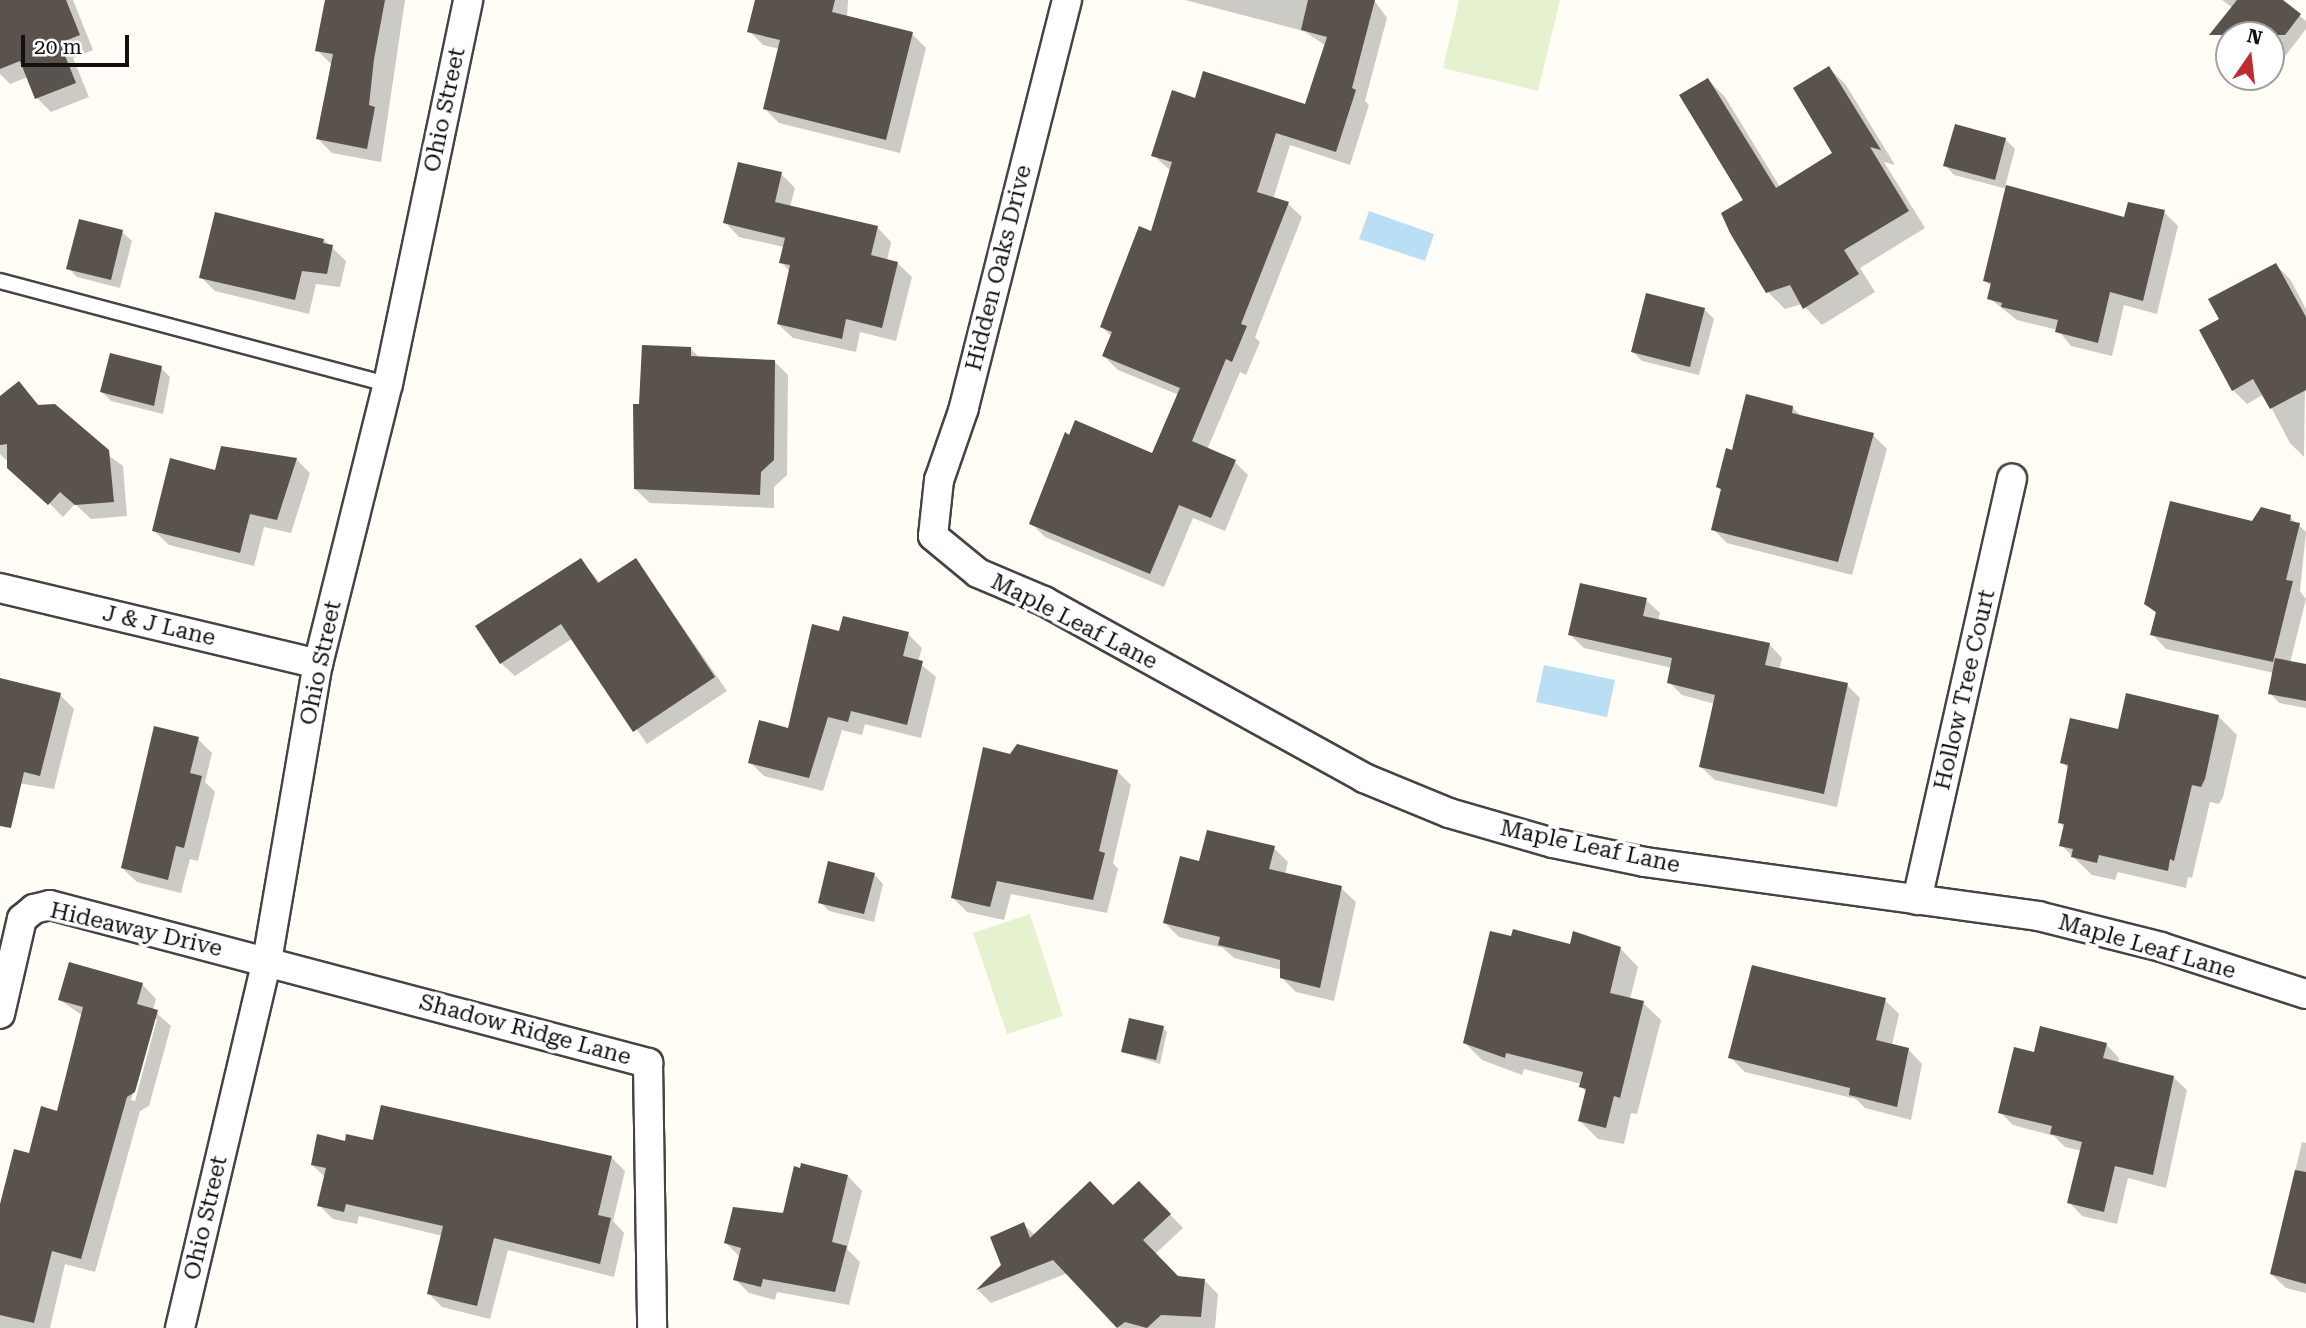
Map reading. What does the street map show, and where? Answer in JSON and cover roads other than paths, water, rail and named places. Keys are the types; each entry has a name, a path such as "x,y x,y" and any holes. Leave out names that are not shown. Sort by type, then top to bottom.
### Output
{"street":[{"name":"Ohio Street","path":"180,1328 267,961 318,664 388,384 468,0"},
{"name":"Hidden Oaks Drive","path":"933,536 939,480 964,408 1067,0"},
{"name":"Hollow Tree Court","path":"1917,900 2012,480"},
{"name":"Maple Leaf Lane","path":"933,536 978,573 1044,601 1364,778 1449,813 1553,843 1645,862 2038,916 2161,947 2306,994"},
{"name":"J & J Lane","path":"0,588 318,664"},
{"name":"Hideaway Drive","path":"0,1014 22,919 34,909 50,905 267,961"},
{"name":"Shadow Ridge Lane","path":"267,961 648,1063 652,1328"}],"lane":[{"path":"0,281 388,384"}],"water":[{"path":"1369,211 1434,234 1425,261 1359,239"},
{"path":"1544,665 1615,680 1607,717 1536,702"}]}
